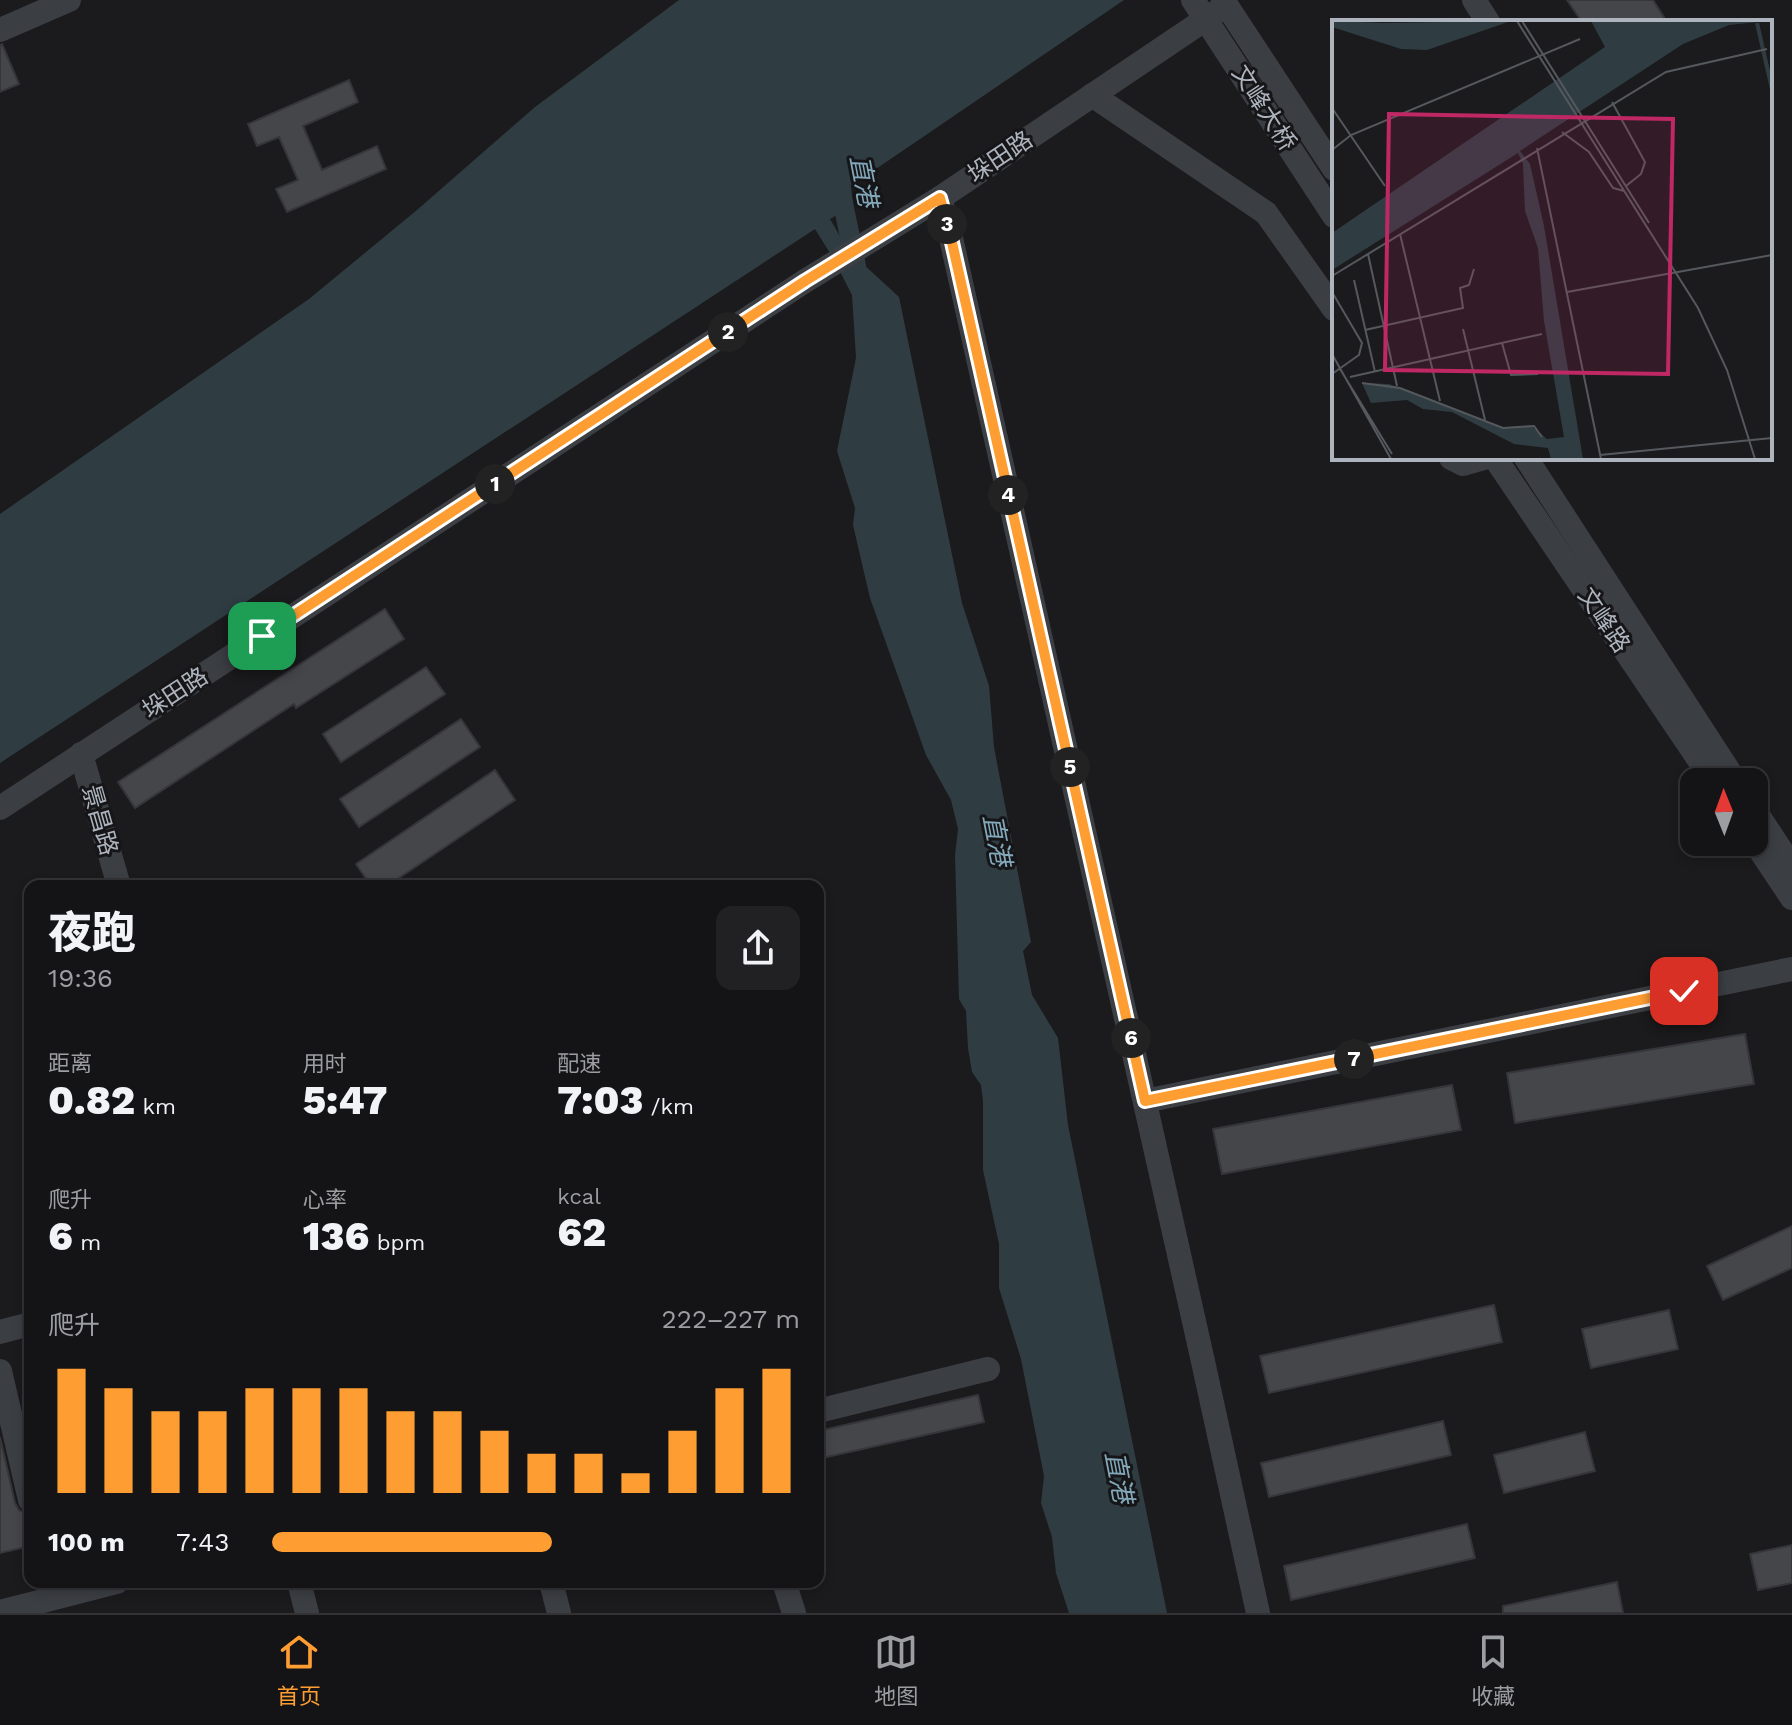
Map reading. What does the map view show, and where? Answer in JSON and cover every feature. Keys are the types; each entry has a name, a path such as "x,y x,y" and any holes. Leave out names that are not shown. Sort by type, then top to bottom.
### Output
{"street":[{"path":"0,30 69,0"},
{"name":"文峰大桥","path":"1193,0 1332,213"},
{"name":"文峰大桥","path":"1223,0 1332,166"},
{"name":"垛田路","path":"0,808 805,281 940,198 1234,0"},
{"path":"1474,0 1487,20"},
{"path":"1092,95 1266,213 1332,306"},
{"path":"940,198 1258,1613"},
{"path":"1455,460 1463,464 1477,460"},
{"name":"文峰路","path":"1496,460 1705,768"},
{"name":"文峰路","path":"1527,460 1727,768"},
{"name":"景昌路","path":"81,754 117,880"},
{"path":"1768,830 1792,867"},
{"path":"1764,856 1792,898"},
{"path":"1145,1101 1792,969"},
{"path":"0,1332 24,1326"},
{"path":"824,1410 988,1369"},
{"path":"0,1371 24,1474"},
{"path":"0,1612 93,1588"},
{"path":"301,1588 307,1613"},
{"path":"553,1588 559,1613"},
{"path":"786,1588 794,1613"}],"water":[{"path":"679,0 1124,0 851,186 853,205 830,219 848,250 899,297 962,603 989,686 994,747 1031,942 1023,951 1032,995 1058,1038 1068,1125 1167,1613 1069,1613 1056,1573 1052,1537 1041,1503 1044,1476 1021,1359 999,1288 999,1244 983,1170 981,1085 972,1072 966,1011 959,999 955,855 958,829 951,800 926,755 870,598 853,525 855,508 837,451 856,358 852,295 815,229 0,763 0,514 309,299 535,107"}],"building":[{"path":"1567,0 1653,0 1666,20 1581,20"},
{"path":"0,45 19,84 0,92"},
{"path":"349,80 358,102 303,126 322,170 377,146 386,169 287,212 276,189 298,180 279,137 257,146 248,124"},
{"path":"385,609 404,639 296,708 294,704 135,808 118,782"},
{"path":"426,667 445,694 341,762 323,734"},
{"path":"461,719 480,747 359,827 340,799"},
{"path":"495,770 515,800 396,880 367,880 356,864"},
{"path":"1745,1034 1754,1084 1515,1123 1507,1073"},
{"path":"1452,1085 1461,1130 1222,1174 1213,1129"},
{"path":"1792,1226 1792,1268 1723,1300 1707,1266"},
{"path":"1494,1305 1502,1342 1269,1393 1260,1356"},
{"path":"1669,1310 1678,1349 1591,1368 1582,1329"},
{"path":"978,1395 984,1422 824,1458 824,1430"},
{"path":"1443,1421 1451,1455 1269,1497 1261,1463"},
{"path":"1585,1432 1595,1471 1504,1493 1494,1455"},
{"path":"0,1437 15,1503 24,1513 24,1547 0,1553"},
{"path":"1467,1524 1475,1558 1291,1600 1284,1566"},
{"path":"1792,1545 1792,1583 1758,1590 1750,1554"},
{"path":"1617,1582 1623,1613 1503,1613 1503,1606"}],"waterway":[{"name":"直港","path":"839,184 856,266"}],"route":[{"path":"262,636 805,281 940,198 1145,1101 1684,991"}]}
